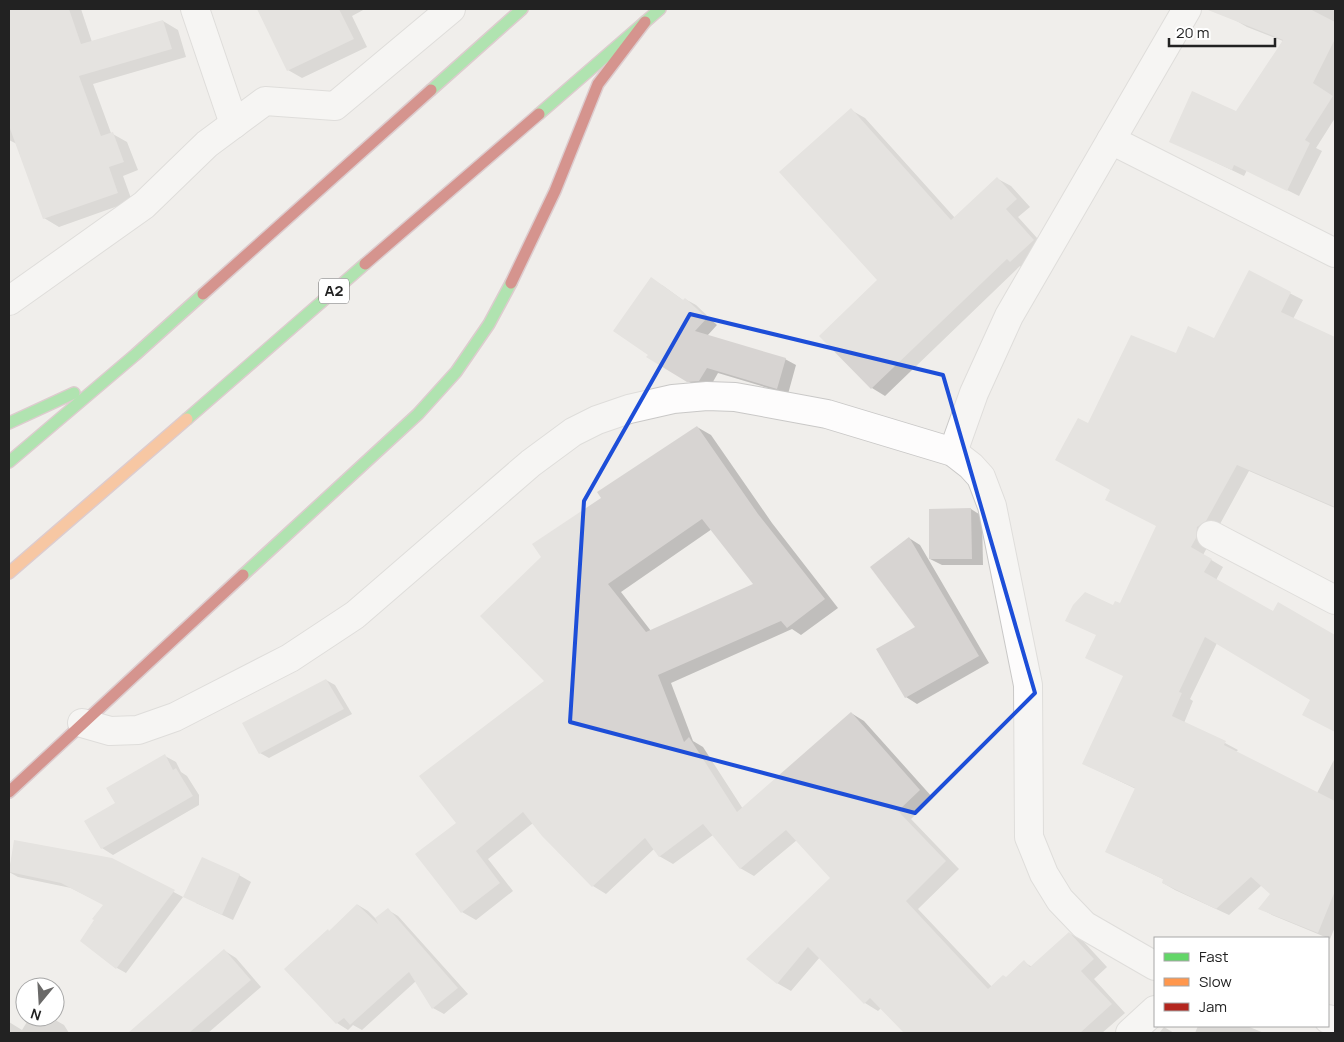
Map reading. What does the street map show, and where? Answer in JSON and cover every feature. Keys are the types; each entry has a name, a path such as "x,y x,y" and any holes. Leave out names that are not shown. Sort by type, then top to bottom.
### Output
{"highway":[{"path":"9,462 135,355 522,9"},
{"name":"A2","path":"9,573 660,9"},
{"path":"9,792 418,414 456,372 489,324 522,263 555,191 598,84 644,22"},
{"path":"9,423 81,390 135,355"}],"street":[{"path":"196,9 234,124"},
{"path":"9,301 144,205 207,144 265,101 335,106 451,9"},
{"path":"953,452 974,393 1009,316 1187,9"},
{"path":"1111,140 1335,253"},
{"path":"82,723 110,731 138,730 175,717 290,658 355,615 531,463 574,432 597,420 673,399 708,396 734,397 827,414 953,452 971,466 980,477 992,506 1028,685 1029,837 1044,874 1060,900 1084,925 1154,965"},
{"path":"1211,535 1335,600"},
{"path":"1130,1033 1154,1011"}],"highlighted area":[{"path":"690,314 943,375 1035,693 915,813 570,722 584,501"}],"building":[{"path":"9,9 69,9 81,44 163,20 172,49 79,76 101,136 113,132 124,162 109,167 118,193 43,219 9,126"},
{"path":"257,9 339,9 354,39 287,71"},
{"path":"1209,9 1310,9 1335,22 1335,39 1313,83 1333,96 1305,140 1310,143 1287,191 1234,165 1232,170 1169,142 1192,91 1236,111 1283,40"},
{"path":"851,108 951,220 997,177 1017,199 1006,209 1034,240 1010,262 1007,259 871,389 819,336 877,280 779,172"},
{"path":"1249,270 1291,292 1281,312 1335,337 1335,507 1237,465 1206,521 1197,527 1196,538 1191,547 1212,559 1204,572 1273,611 1278,602 1335,635 1335,732 1302,715 1310,700 1205,637 1179,692 1182,693 1172,716 1226,741 1224,745 1335,801 1335,891 1318,933 1258,909 1270,894 1251,877 1216,909 1162,883 1163,879 1105,852 1135,788 1082,764 1123,676 1085,658 1096,635 1065,621 1073,605 1085,592 1113,605 1115,601 1120,603 1156,526 1105,500 1110,490 1055,460 1078,418 1088,423 1131,335 1176,353 1188,326 1214,338"},
{"path":"651,277 683,300 685,298 707,318 695,331 786,358 777,389 707,368 699,381 687,382 646,357 648,355 613,331"},
{"path":"697,426 758,514 825,599 787,628 781,621 658,675 684,742 689,737 737,812 851,712 920,790 898,811 946,861 906,901 988,989 1003,975 1006,977 1024,960 1030,967 1069,932 1094,959 1081,971 1112,1004 1080,1033 904,1033 870,998 864,1004 808,947 777,984 746,959 830,878 786,830 740,869 703,824 659,857 645,838 592,887 542,836 523,812 476,851 500,883 461,913 415,854 456,823 419,776 544,681 480,616 541,557 532,544 601,498 597,492","holes":["702,519 753,584 646,632 608,584"]},
{"path":"971,508 972,559 929,559 929,509"},
{"path":"909,537 979,656 905,698 876,649 915,627 870,567"},
{"path":"326,679 344,709 259,754 242,723"},
{"path":"165,754 173,770 176,768 193,796 101,849 84,821 115,803 106,788"},
{"path":"14,840 112,858 175,890 116,969 80,941 94,920 92,919 103,905 61,883 9,872"},
{"path":"202,857 240,874 222,915 183,897"},
{"path":"357,904 378,924 375,918 388,908 458,988 432,1009 409,972 350,1025 344,1018 336,1024 284,969 328,929 329,931"},
{"path":"224,949 251,980 189,1033 128,1033"}],"traffic: fast":[{"path":"431,90 522,9"},
{"path":"539,114 660,9"},
{"path":"187,419 365,264"},
{"path":"243,575 418,414 456,372 489,324 511,283"},
{"path":"9,462 135,355 203,294"},
{"path":"9,423 74,393"}],"traffic: slow":[{"path":"9,573 187,419"}],"traffic: jam":[{"path":"511,283 555,191 598,84 645,22"},
{"path":"203,294 431,90"},
{"path":"365,264 539,114"},
{"path":"9,792 243,575"}]}
